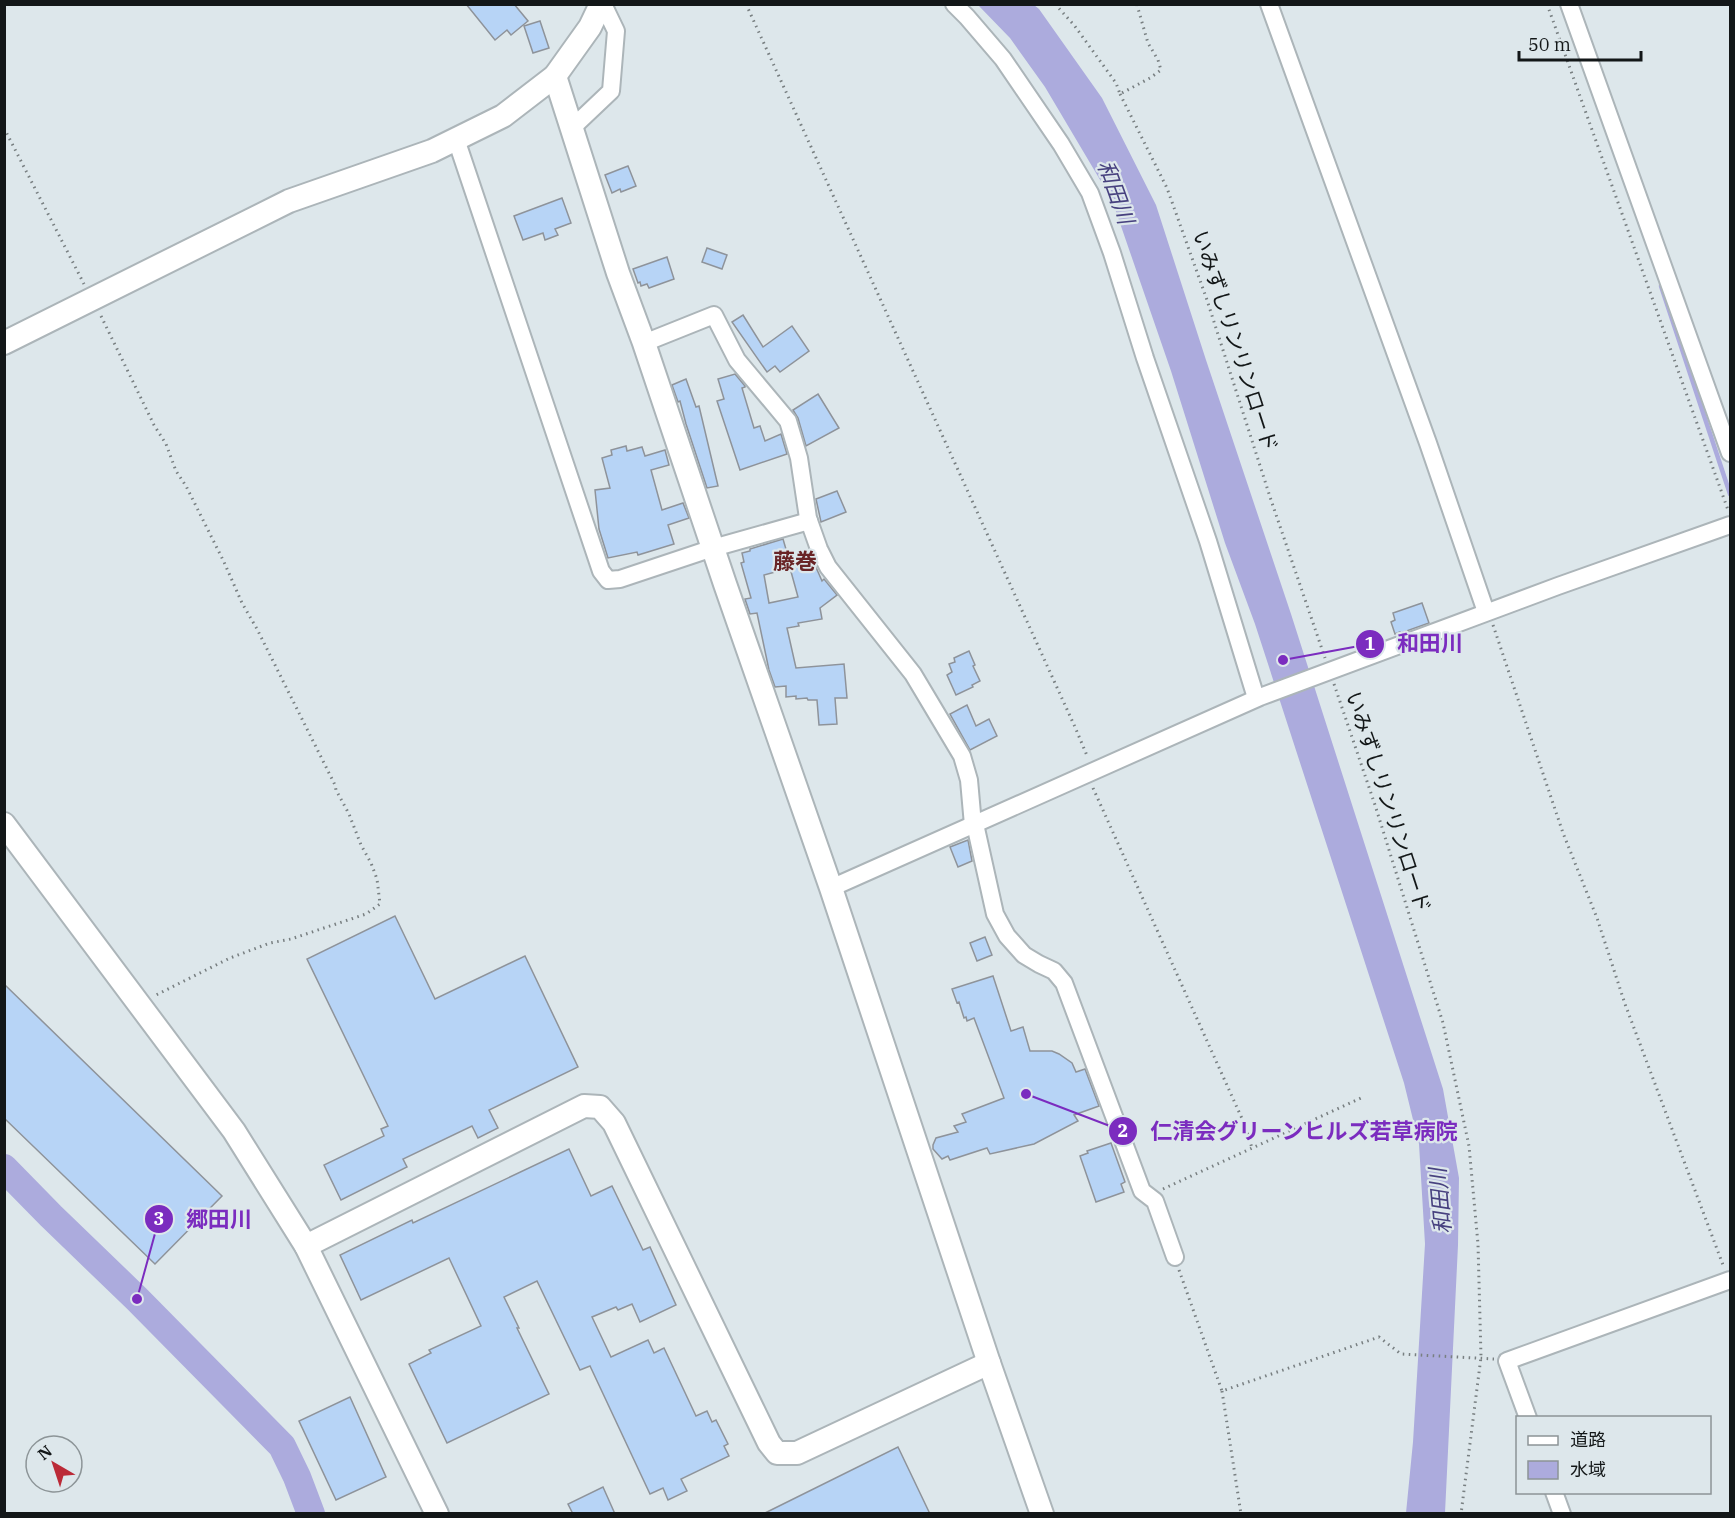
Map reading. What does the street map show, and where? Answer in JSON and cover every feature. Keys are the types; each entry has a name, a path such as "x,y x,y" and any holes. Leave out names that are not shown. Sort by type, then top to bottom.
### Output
{"street":[{"path":"4,343 289,201 432,151 503,116 555,76 590,27 602,4"},
{"path":"572,128 611,92 616,31 602,4"},
{"path":"954,4 1003,59 1061,144 1090,193 1208,541 1258,697"},
{"path":"1269,4 1487,612"},
{"path":"1569,4 1731,453"},
{"path":"555,76 618,273 831,888 989,1363 1042,1514"},
{"path":"458,145 601,571 608,580 620,579 713,548 809,521"},
{"path":"644,343 714,315 738,360 788,421 799,458 809,521 819,549 828,567 913,674 962,756 969,780 974,824 995,914 1007,936 1024,955 1054,971 1064,983 1142,1191 1155,1201 1175,1257"},
{"path":"831,888 1258,697 1731,525"},
{"path":"4,824 234,1131 306,1246 437,1514"},
{"path":"306,1246 584,1106 600,1107 614,1123 769,1443 777,1453 796,1453 989,1363"},
{"path":"1527,1416 1508,1361 1729,1281"},
{"path":"1555,1494 1562,1514"}],"path":[{"path":"746,4 1070,716 1090,773 1244,1123 1252,1148"},
{"name":"いみずしリンリンロード","path":"1055,4 1116,83 1167,188 1207,300 1323,673 1376,805 1443,1023 1469,1146 1478,1244 1481,1357 1461,1514"},
{"path":"1120,94 1161,70 1148,43 1137,5 1139,4"},
{"path":"1547,4 1731,518"},
{"path":"4,128 93,300 154,425 166,444 176,471 186,486 242,603 335,785 377,879 380,904 366,914 291,939 270,943 230,958 138,1004"},
{"path":"1487,612 1563,833 1597,918 1625,1004 1729,1281"},
{"path":"1148,1196 1361,1098"},
{"path":"1175,1257 1222,1391 1241,1514"},
{"path":"1222,1391 1379,1336 1401,1354 1481,1357"}],"water":[{"path":"978,5 1034,5 1039,9 1102,98 1156,205 1291,614 1443,1089 1459,1178 1445,1513 1406,1513 1413,1442 1425,1244 1419,1144 1404,1083 1255,624 1225,543 1171,371 1112,200 1045,87 1010,38"}],"building":[{"path":"466,4 514,4 528,21 511,35 507,30 495,40"},
{"path":"540,21 549,48 533,53 524,26"},
{"path":"628,166 636,186 612,193 605,175"},
{"path":"562,198 571,223 555,229 558,235 545,240 543,233 523,240 514,216"},
{"path":"707,248 727,255 722,269 702,262"},
{"path":"667,257 674,279 649,288 647,284 641,286 640,282 638,283 633,269"},
{"path":"743,315 763,347 792,326 809,351 780,372 775,366 767,372 732,322"},
{"path":"735,374 745,386 742,388 754,428 760,426 765,441 781,434 787,454 740,470 717,401 724,399 718,379"},
{"path":"686,379 696,407 699,406 718,486 707,488 680,401 678,402 672,385"},
{"path":"818,394 839,428 806,446 798,418 793,410"},
{"path":"626,446 627,451 642,447 645,456 665,450 669,465 651,470 662,510 683,503 689,518 668,525 674,544 638,555 637,552 608,558 599,529 595,490 610,488 602,458 612,455 611,450"},
{"path":"837,491 846,512 821,522 816,499"},
{"path":"783,539 790,563 811,556 822,581 824,579 837,595 820,608 822,619 798,623 799,626 787,628 796,668 844,664 847,698 835,698 837,724 819,725 817,700 796,699 796,696 786,697 786,686 775,687 769,670 757,613 750,614 745,599 751,598 741,563 744,562 742,553","holes":["790,568 798,597 769,603 764,575"]},
{"path":"1422,603 1429,623 1395,634 1391,622 1395,620 1393,613"},
{"path":"969,651 980,681 956,695 947,675 952,672 949,664 955,662 954,658"},
{"path":"967,705 976,726 989,719 997,736 970,750 950,714"},
{"path":"968,840 972,861 958,867 950,847"},
{"path":"395,916 435,999 525,956 578,1067 489,1110 498,1128 478,1138 472,1126 403,1159 407,1167 341,1200 324,1165 384,1136 381,1129 388,1126 307,959"},
{"path":"985,937 992,955 977,961 970,943"},
{"path":"993,976 1011,1031 1023,1027 1030,1051 1052,1051 1072,1063 1076,1072 1085,1069 1099,1106 1074,1115 1078,1121 1034,1144 990,1154 987,1148 950,1160 948,1156 942,1159 933,1149 936,1138 958,1132 954,1126 966,1122 962,1114 1004,1098 974,1018 967,1021 966,1017 964,1018 952,989"},
{"path":"4,984 222,1196 155,1264 4,1118"},
{"path":"1111,1143 1125,1182 1121,1184 1124,1192 1096,1202 1080,1156 1088,1153 1087,1151"},
{"path":"569,1149 591,1196 612,1186 643,1250 650,1247 676,1305 640,1322 632,1304 618,1310 616,1307 592,1317 611,1357 648,1340 654,1353 664,1348 696,1416 707,1411 712,1422 716,1420 728,1444 724,1446 729,1456 681,1479 687,1491 668,1500 663,1488 650,1494 590,1366 580,1370 537,1281 504,1297 549,1394 447,1443 409,1364 431,1353 429,1350 481,1326 449,1258 361,1300 340,1255"},
{"path":"350,1397 386,1477 336,1500 299,1421"},
{"path":"898,1447 930,1514 763,1514"},
{"path":"603,1487 615,1514 573,1514 568,1504"}],"waterway":[{"path":"1661,286 1730,494"},
{"path":"4,1168 282,1446 311,1514"}],"place":[{"name":"和田川","path":"1283,660"},
{"name":"仁清会グリーンヒルズ若草病院","path":"1026,1094"},
{"name":"郷田川","path":"137,1299"}],"district":[{"name":"藤巻","path":"795,561"}]}
